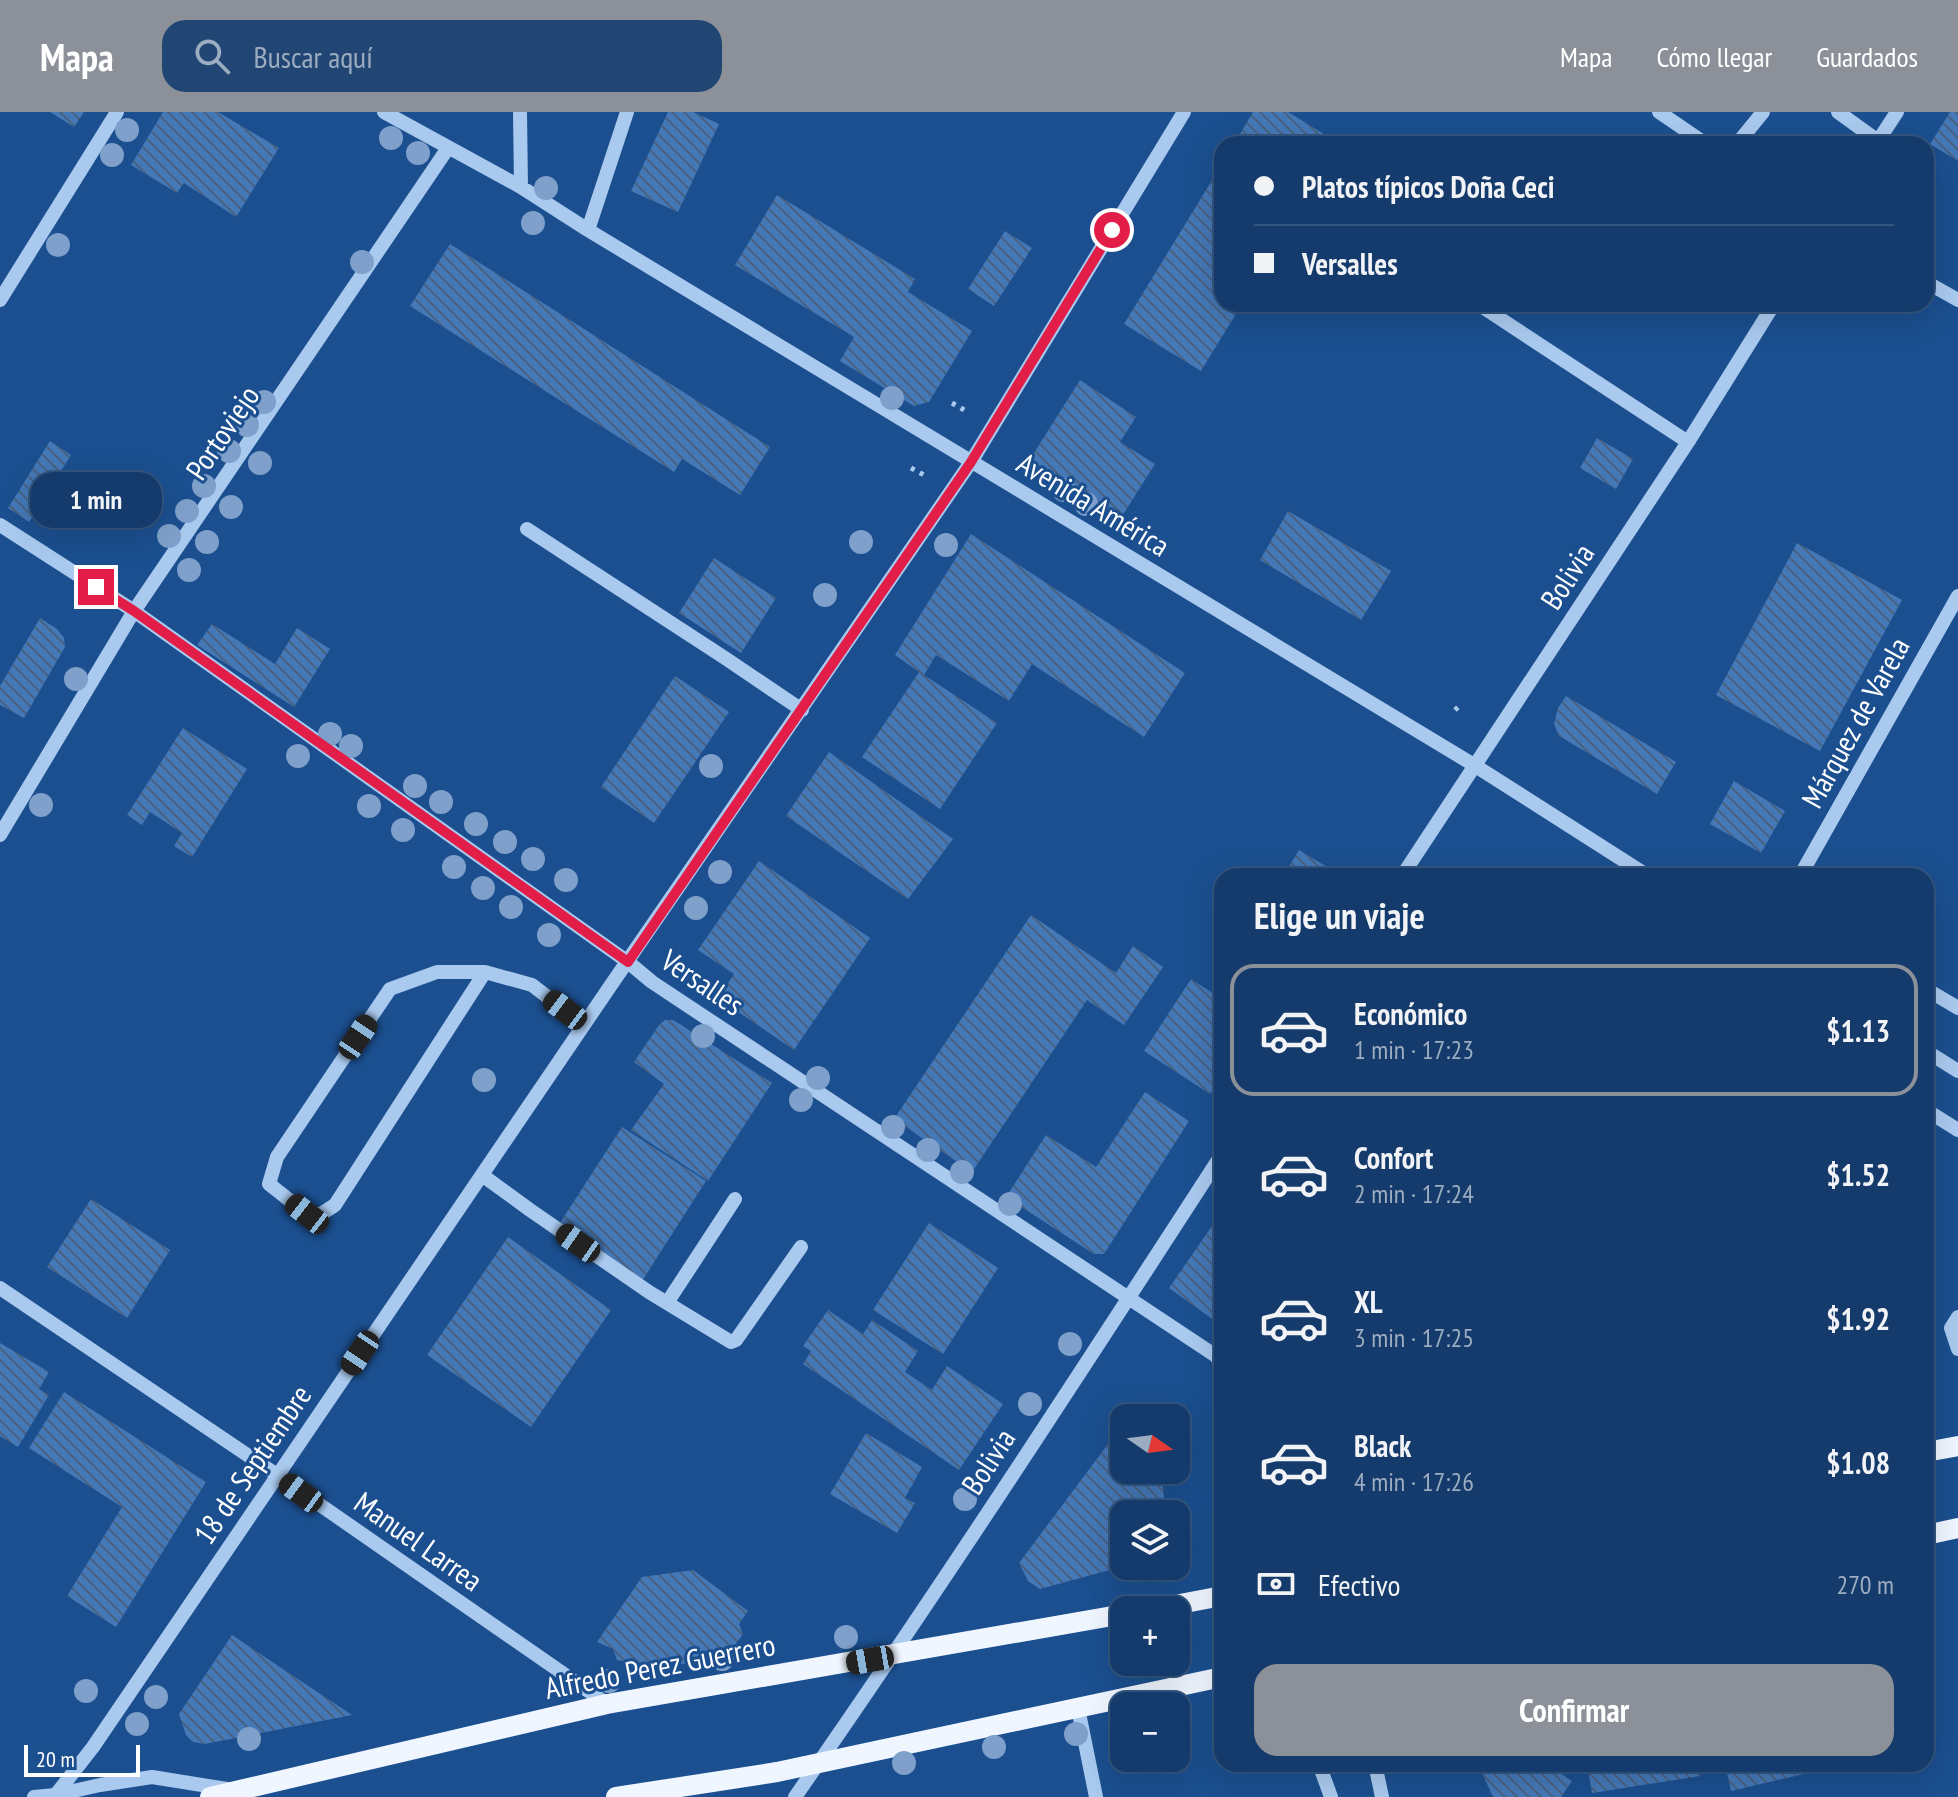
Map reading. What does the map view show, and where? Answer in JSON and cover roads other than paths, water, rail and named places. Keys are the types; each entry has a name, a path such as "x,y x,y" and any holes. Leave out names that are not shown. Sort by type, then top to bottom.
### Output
{"main road":[{"path":"1934,1450 1958,1446"},
{"path":"1934,1533 1958,1528"},
{"path":"1190,1602 1214,1598"},
{"name":"Alfredo Perez Guerrero","path":"210,1797 607,1704 1110,1616"},
{"path":"616,1797 777,1772 1214,1679"}],"street":[{"path":"0,300 117,112"},
{"name":"Avenida América","path":"384,112 521,187 1474,765 1635,868"},
{"path":"520,112 521,187"},
{"path":"588,230 627,112"},
{"path":"971,462 1184,112"},
{"path":"1659,112 1694,136"},
{"path":"1744,136 1763,112"},
{"path":"1838,112 1869,136"},
{"path":"1881,136 1897,112"},
{"name":"Portoviejo","path":"0,835 134,611 448,148"},
{"path":"1934,286 1958,300"},
{"path":"1490,312 1688,442"},
{"name":"Bolivia","path":"1407,868 1688,442 1769,312"},
{"name":"18 de Septiembre","path":"54,1796 93,1747 971,462"},
{"name":"Versalles","path":"0,525 134,611 652,982 1214,1354"},
{"path":"527,529 802,710"},
{"name":"Márquez de Varela","path":"1805,868 1958,596"},
{"path":"485,972 335,1205 321,1214 307,1214 269,1184 277,1157 390,989 437,972 485,972 532,985 584,1025"},
{"path":"1934,994 1958,1008"},
{"path":"1934,1056 1958,1071"},
{"path":"1934,1115 1958,1130"},
{"name":"Bolivia","path":"795,1797 892,1656 1214,1166"},
{"path":"482,1175 649,1292 726,1341 736,1340 801,1247"},
{"path":"667,1303 735,1199"},
{"name":"Manuel Larrea","path":"0,1288 607,1704"},
{"path":"1958,1317 1951,1328 1958,1349"},
{"path":"1078,1708 1096,1797"},
{"path":"1322,1772 1331,1797"},
{"path":"1377,1772 1382,1797"},
{"path":"34,1797 152,1777 236,1791"}]}
